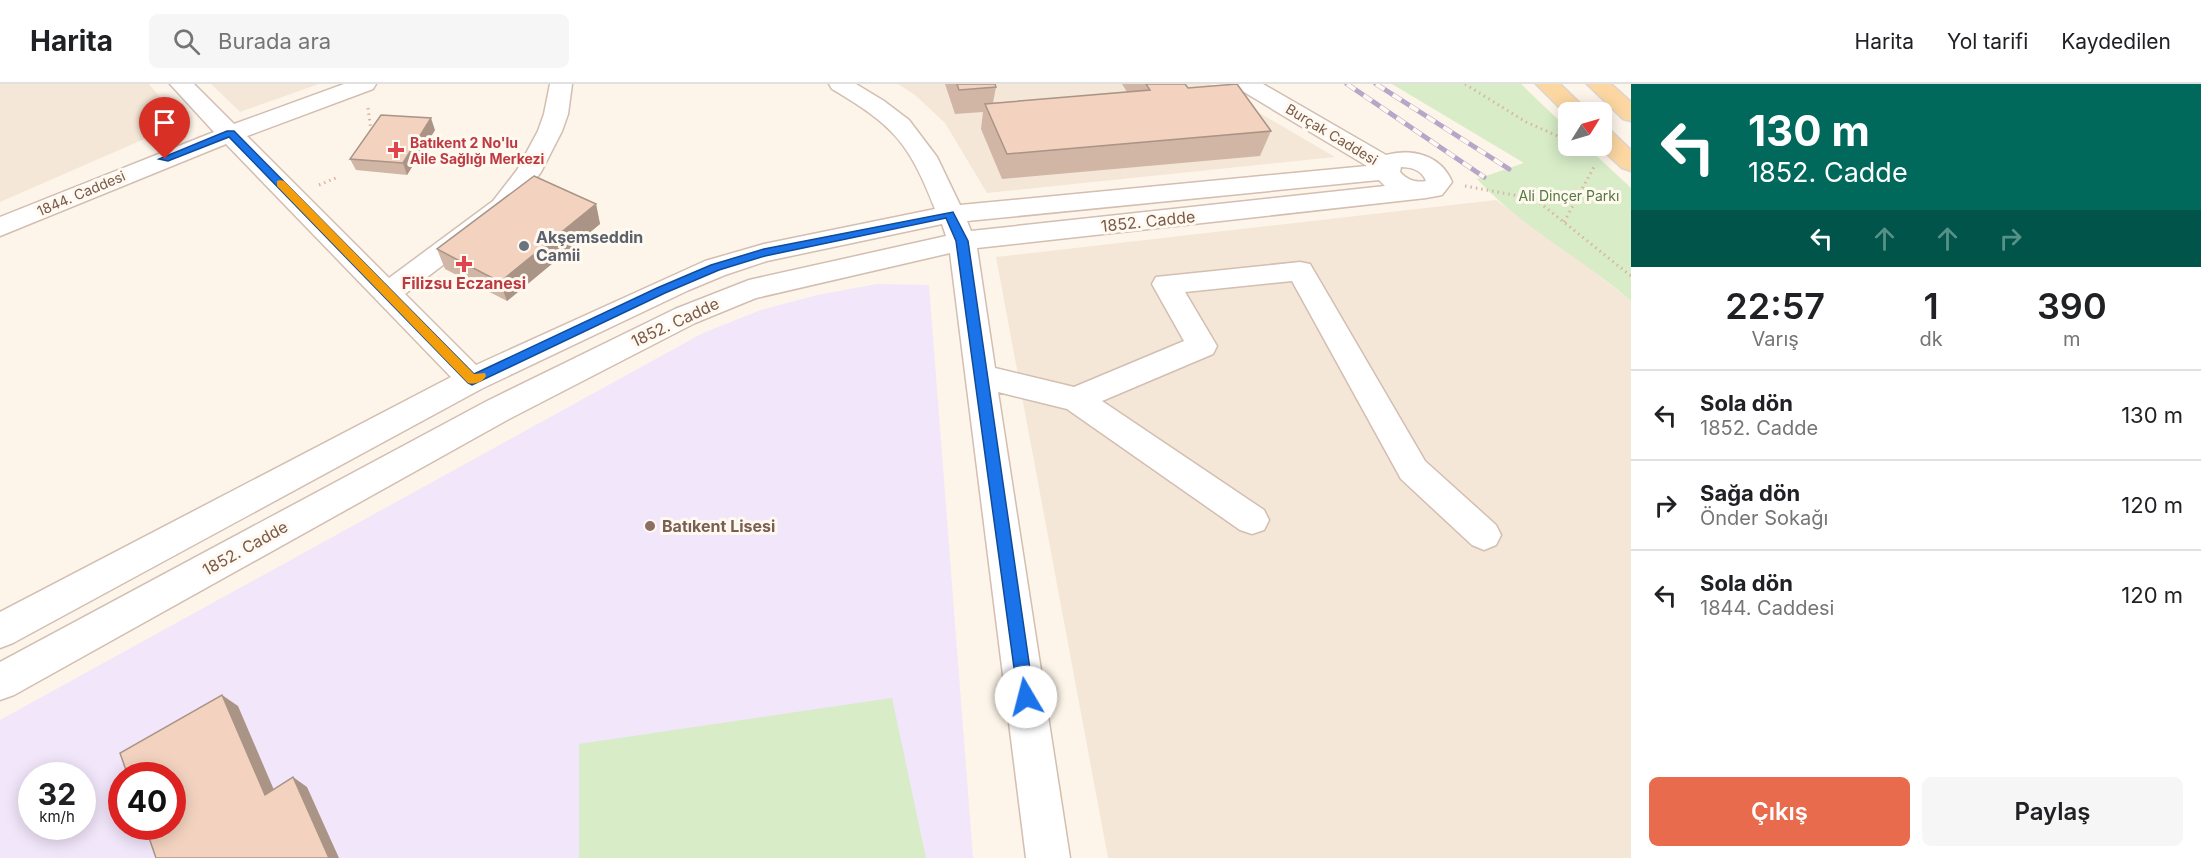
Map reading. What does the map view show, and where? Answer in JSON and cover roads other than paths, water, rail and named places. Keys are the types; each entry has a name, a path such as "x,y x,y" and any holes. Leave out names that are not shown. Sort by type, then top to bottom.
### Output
{"main road":[{"path":"1547,84 1566,102"},
{"path":"1599,84 1631,114"},
{"path":"1612,145 1631,163"}],"street":[{"path":"181,84 472,380"},
{"name":"1844. Caddesi","path":"12,222 231,133 365,84"},
{"path":"388,293 502,207 528,172 550,131 556,114 561,84"},
{"path":"840,84 880,109 909,135 922,154 956,228 981,376 1048,858"},
{"name":"Burçak Caddesi","path":"1247,84 1386,169"},
{"name":"Burçak Caddesi","path":"1285,84 1428,178"},
{"name":"1852. Cadde","path":"0,631 472,380 661,290 715,268 764,253 1386,169 1394,160 1428,178"},
{"name":"1852. Cadde","path":"0,682 498,410 685,316 762,285 956,228 1428,178"},
{"path":"0,200 14,204 12,222"},
{"path":"1076,399 1202,346 1166,284 1300,271 1413,470 1484,535"},
{"path":"981,376 1076,399 1252,520"}],"railway":[{"path":"1347,84 1484,177"},
{"path":"1376,84 1509,169"}],"place":[{"name":"Batıkent 2 No'lu Aile Sağlığı Merkezi","path":"396,150"},
{"name":"Akşemseddin Camii","path":"524,246"},
{"name":"Filizsu Eczanesi","path":"464,264"},
{"name":"Batıkent Lisesi","path":"650,526"}],"park label":[{"name":"Ali Dinçer Parkı","path":"1569,195"}]}
